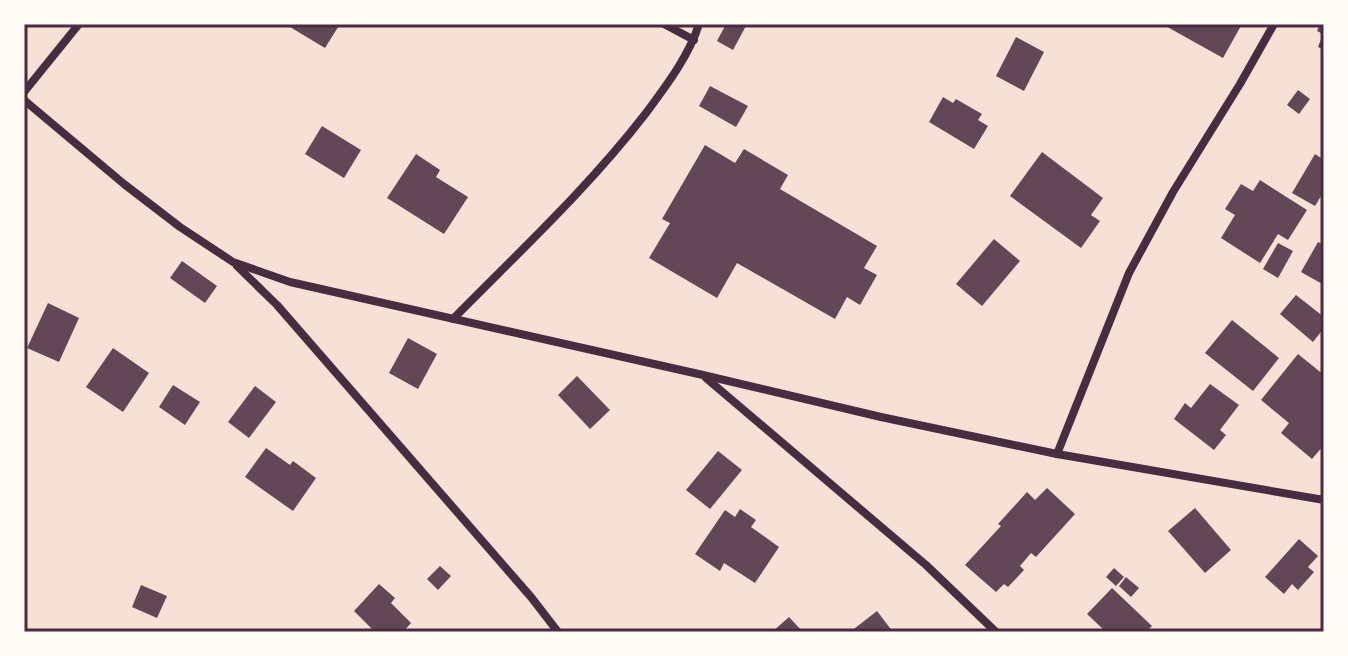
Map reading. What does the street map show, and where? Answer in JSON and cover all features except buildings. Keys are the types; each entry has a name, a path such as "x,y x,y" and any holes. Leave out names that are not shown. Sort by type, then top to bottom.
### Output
{"street":[{"path":"24,92 79,24"},
{"path":"664,24 694,40"},
{"path":"453,319 619,148 662,92 694,40 699,24"},
{"path":"1057,454 1129,273 1173,192 1274,24"},
{"path":"24,100 124,184 233,262 277,305 521,585 558,632"},
{"path":"233,262 290,282 881,417 1057,454 1324,500"},
{"path":"703,375 926,565 996,632"}]}
